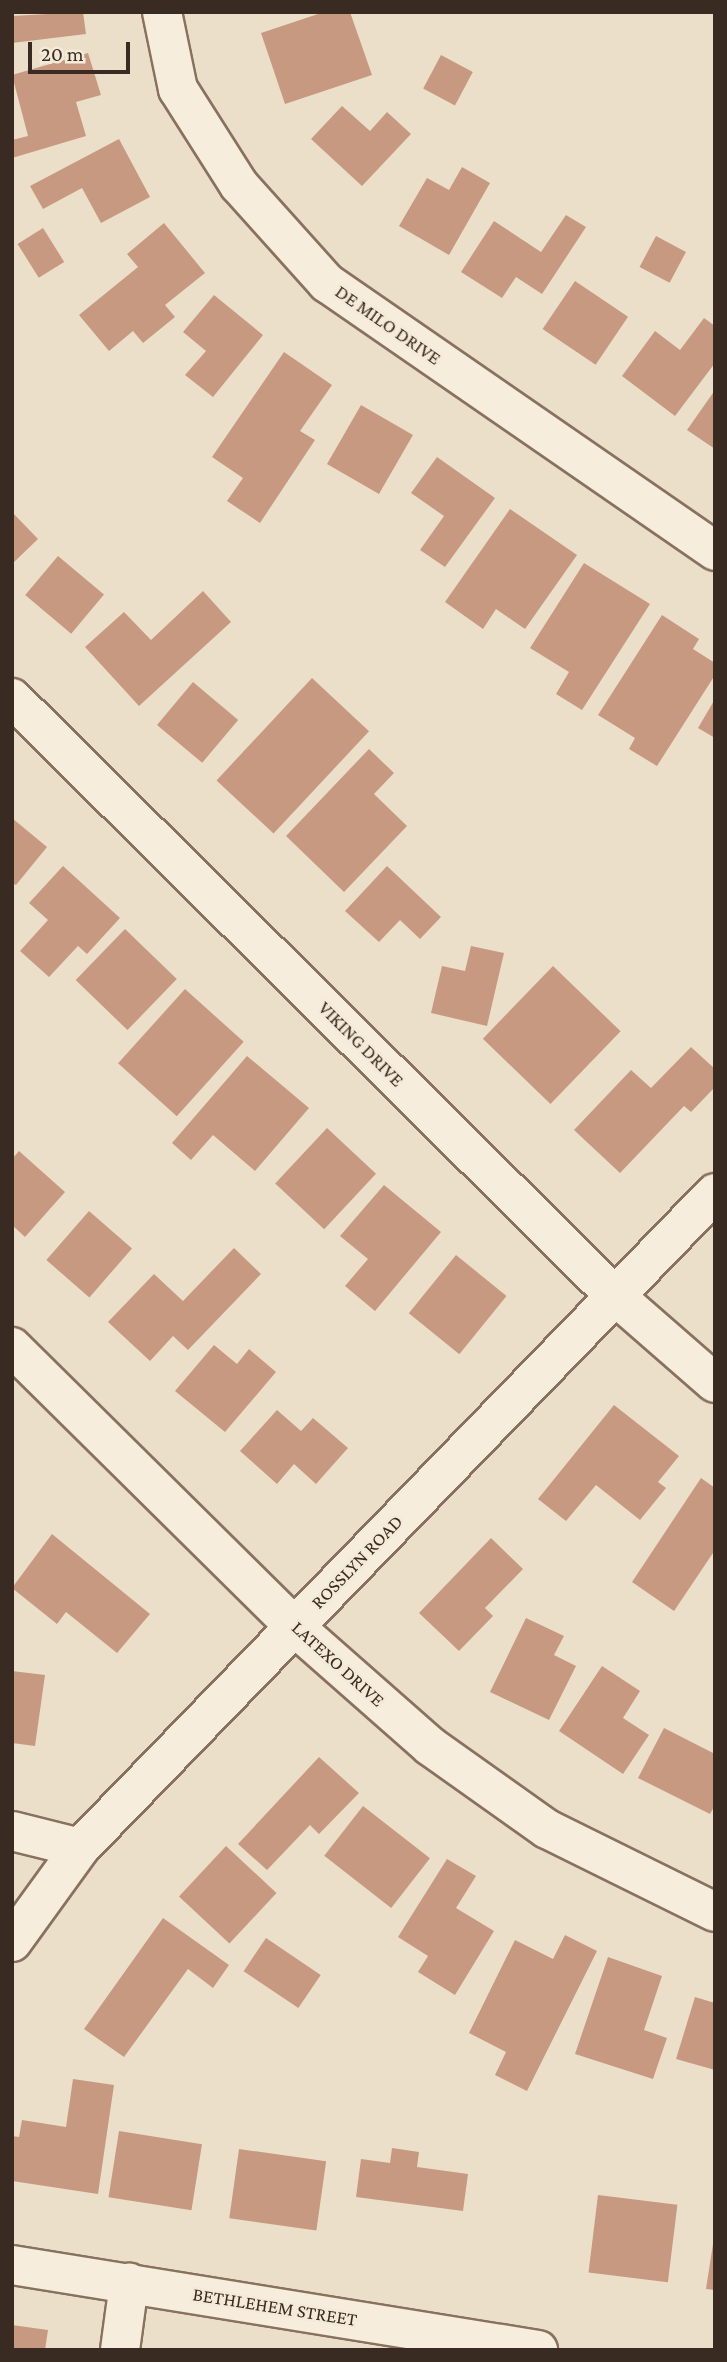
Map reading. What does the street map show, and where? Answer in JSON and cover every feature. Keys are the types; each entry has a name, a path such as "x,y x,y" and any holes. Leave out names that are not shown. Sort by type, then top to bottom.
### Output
{"street":[{"name":"DE MILO DRIVE","path":"162,12 178,89 239,185 327,283 715,551"},
{"name":"VIKING DRIVE","path":"12,698 613,1294 715,1382"},
{"name":"ROSSLYN ROAD","path":"12,1942 80,1848 613,1294 715,1193"},
{"name":"LATEXO DRIVE","path":"12,1347 295,1627 430,1746 547,1829 715,1912"},
{"path":"12,1831 80,1848"},
{"name":"BETHLEHEM STREET","path":"12,2265 527,2349"},
{"path":"120,2350 130,2283"}],"building":[{"path":"83,12 86,34 12,43 12,16"},
{"path":"324,12 350,12 372,75 285,104 261,33"},
{"path":"88,53 101,95 76,102 86,136 12,158 12,140 28,136 12,75"},
{"path":"441,55 473,72 455,105 423,89"},
{"path":"342,106 370,131 387,112 411,134 362,186 311,139"},
{"path":"119,139 150,197 101,223 82,188 43,209 30,186"},
{"path":"462,167 490,183 449,255 399,226 427,178 449,190"},
{"path":"566,215 586,227 542,294 516,277 502,298 461,272 494,221 541,252"},
{"path":"164,223 205,273 165,305 175,317 143,343 133,331 109,351 79,315 138,267 127,254"},
{"path":"43,228 64,262 39,278 18,244"},
{"path":"656,236 686,252 670,283 640,267"},
{"path":"575,281 628,317 596,365 543,329"},
{"path":"214,295 263,335 213,397 185,375 206,351 183,332"},
{"path":"704,318 715,326 715,363 675,416 622,376 655,331 680,350"},
{"path":"284,352 332,385 300,431 315,440 260,523 227,501 243,478 212,457"},
{"path":"715,390 715,449 687,430"},
{"path":"361,405 413,435 379,494 327,464"},
{"path":"437,457 495,498 445,567 420,550 444,516 411,493"},
{"path":"510,509 577,555 525,629 496,609 483,629 445,602"},
{"path":"12,512 38,539 12,564"},
{"path":"58,556 104,595 71,634 25,595"},
{"path":"584,563 650,604 582,710 556,694 569,672 530,648"},
{"path":"203,591 231,622 139,706 85,647 124,612 151,640"},
{"path":"662,615 699,639 693,649 715,663 715,675 657,766 629,749 635,738 598,715"},
{"path":"312,678 369,731 274,834 217,780"},
{"path":"193,682 238,720 202,763 157,725"},
{"path":"715,699 715,738 698,728"},
{"path":"369,749 394,773 374,794 407,826 344,892 286,836"},
{"path":"12,818 47,847 16,885 12,883"},
{"path":"63,866 120,918 87,954 78,946 49,977 20,951 48,920 29,903"},
{"path":"387,866 441,917 420,939 400,920 379,942 345,911"},
{"path":"125,929 177,979 127,1030 76,980"},
{"path":"471,946 504,953 487,1026 431,1013 442,966 465,971"},
{"path":"553,966 621,1031 550,1104 483,1039"},
{"path":"185,989 244,1042 177,1116 118,1063"},
{"path":"691,1047 715,1069 715,1087 691,1112 684,1106 620,1173 574,1130 631,1070 651,1088"},
{"path":"247,1056 309,1108 255,1171 213,1135 191,1160 172,1143"},
{"path":"327,1128 376,1174 324,1229 275,1184"},
{"path":"19,1151 65,1192 25,1237 12,1225 12,1159"},
{"path":"384,1185 441,1232 375,1311 345,1286 368,1259 340,1236"},
{"path":"89,1211 132,1248 89,1297 46,1260"},
{"path":"234,1248 261,1274 188,1350 173,1336 150,1361 108,1322 154,1274 183,1301"},
{"path":"456,1255 507,1296 459,1354 409,1313"},
{"path":"214,1345 237,1364 249,1349 276,1372 225,1432 175,1391"},
{"path":"614,1405 679,1456 658,1482 666,1488 640,1520 596,1485 566,1521 538,1499"},
{"path":"277,1410 301,1431 313,1418 348,1448 316,1484 294,1464 277,1484 240,1451"},
{"path":"701,1478 715,1488 715,1550 674,1611 632,1582"},
{"path":"52,1534 150,1614 117,1653 66,1612 57,1624 12,1588"},
{"path":"491,1538 523,1569 485,1608 493,1616 459,1651 419,1613"},
{"path":"526,1618 564,1636 554,1655 576,1666 549,1720 490,1692"},
{"path":"602,1666 640,1691 623,1718 649,1735 623,1774 559,1731"},
{"path":"12,1671 45,1675 35,1746 12,1743"},
{"path":"664,1728 715,1754 715,1805 710,1814 638,1778"},
{"path":"319,1757 359,1793 319,1834 310,1825 267,1870 238,1844"},
{"path":"363,1806 430,1858 391,1908 324,1856"},
{"path":"226,1846 276,1893 229,1944 179,1896"},
{"path":"447,1859 476,1876 456,1908 494,1931 455,1995 418,1972 428,1956 398,1937"},
{"path":"163,1918 229,1965 213,1988 188,1969 124,2057 84,2029"},
{"path":"565,1935 597,1951 527,2091 495,2075 506,2052 469,2033 515,1940 553,1959"},
{"path":"266,1938 321,1975 298,2008 244,1971"},
{"path":"608,1957 662,1976 644,2030 667,2038 653,2079 575,2054"},
{"path":"695,1997 715,2003 715,2070 676,2059"},
{"path":"73,2079 114,2085 98,2194 12,2181 12,2136 19,2137 22,2120 66,2127"},
{"path":"119,2131 202,2144 191,2210 109,2197"},
{"path":"392,2148 419,2152 417,2167 468,2174 463,2211 356,2197 361,2159 390,2163"},
{"path":"239,2149 326,2161 316,2231 229,2218"},
{"path":"598,2195 677,2205 668,2282 588,2272"},
{"path":"715,2231 715,2290 706,2289"},
{"path":"12,2325 48,2330 45,2350 12,2350"}]}
